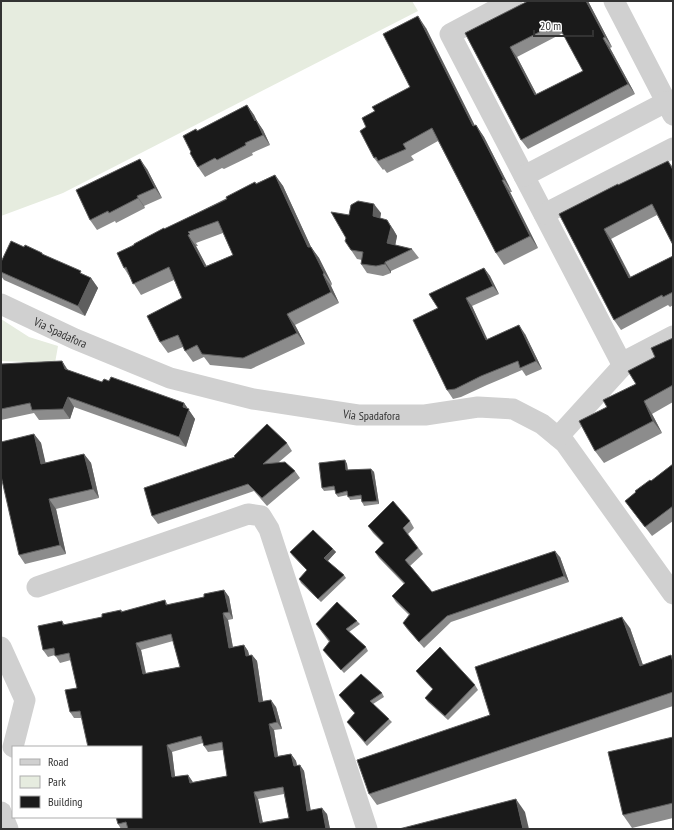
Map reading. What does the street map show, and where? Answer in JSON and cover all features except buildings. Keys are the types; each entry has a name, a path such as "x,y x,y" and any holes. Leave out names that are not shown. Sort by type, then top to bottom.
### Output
{"street":[{"path":"512,1 450,34 623,366"},
{"path":"524,176 670,109 614,1"},
{"path":"544,214 673,148"},
{"name":"Via Spadafora","path":"1,304 75,339 170,378 253,399 358,415 425,415 478,407 513,409 542,424 565,442 673,594"},
{"path":"558,436 629,359 673,336"},
{"path":"37,588 248,514 261,516 269,528 367,829"},
{"path":"1,647 25,700 13,746"},
{"path":"1,758 12,754"},
{"path":"1,812 8,829"}],"green space":[{"path":"1,1 412,1 418,11 63,193 1,216"},
{"path":"1,319 29,337 58,346 55,363 1,361"}]}
